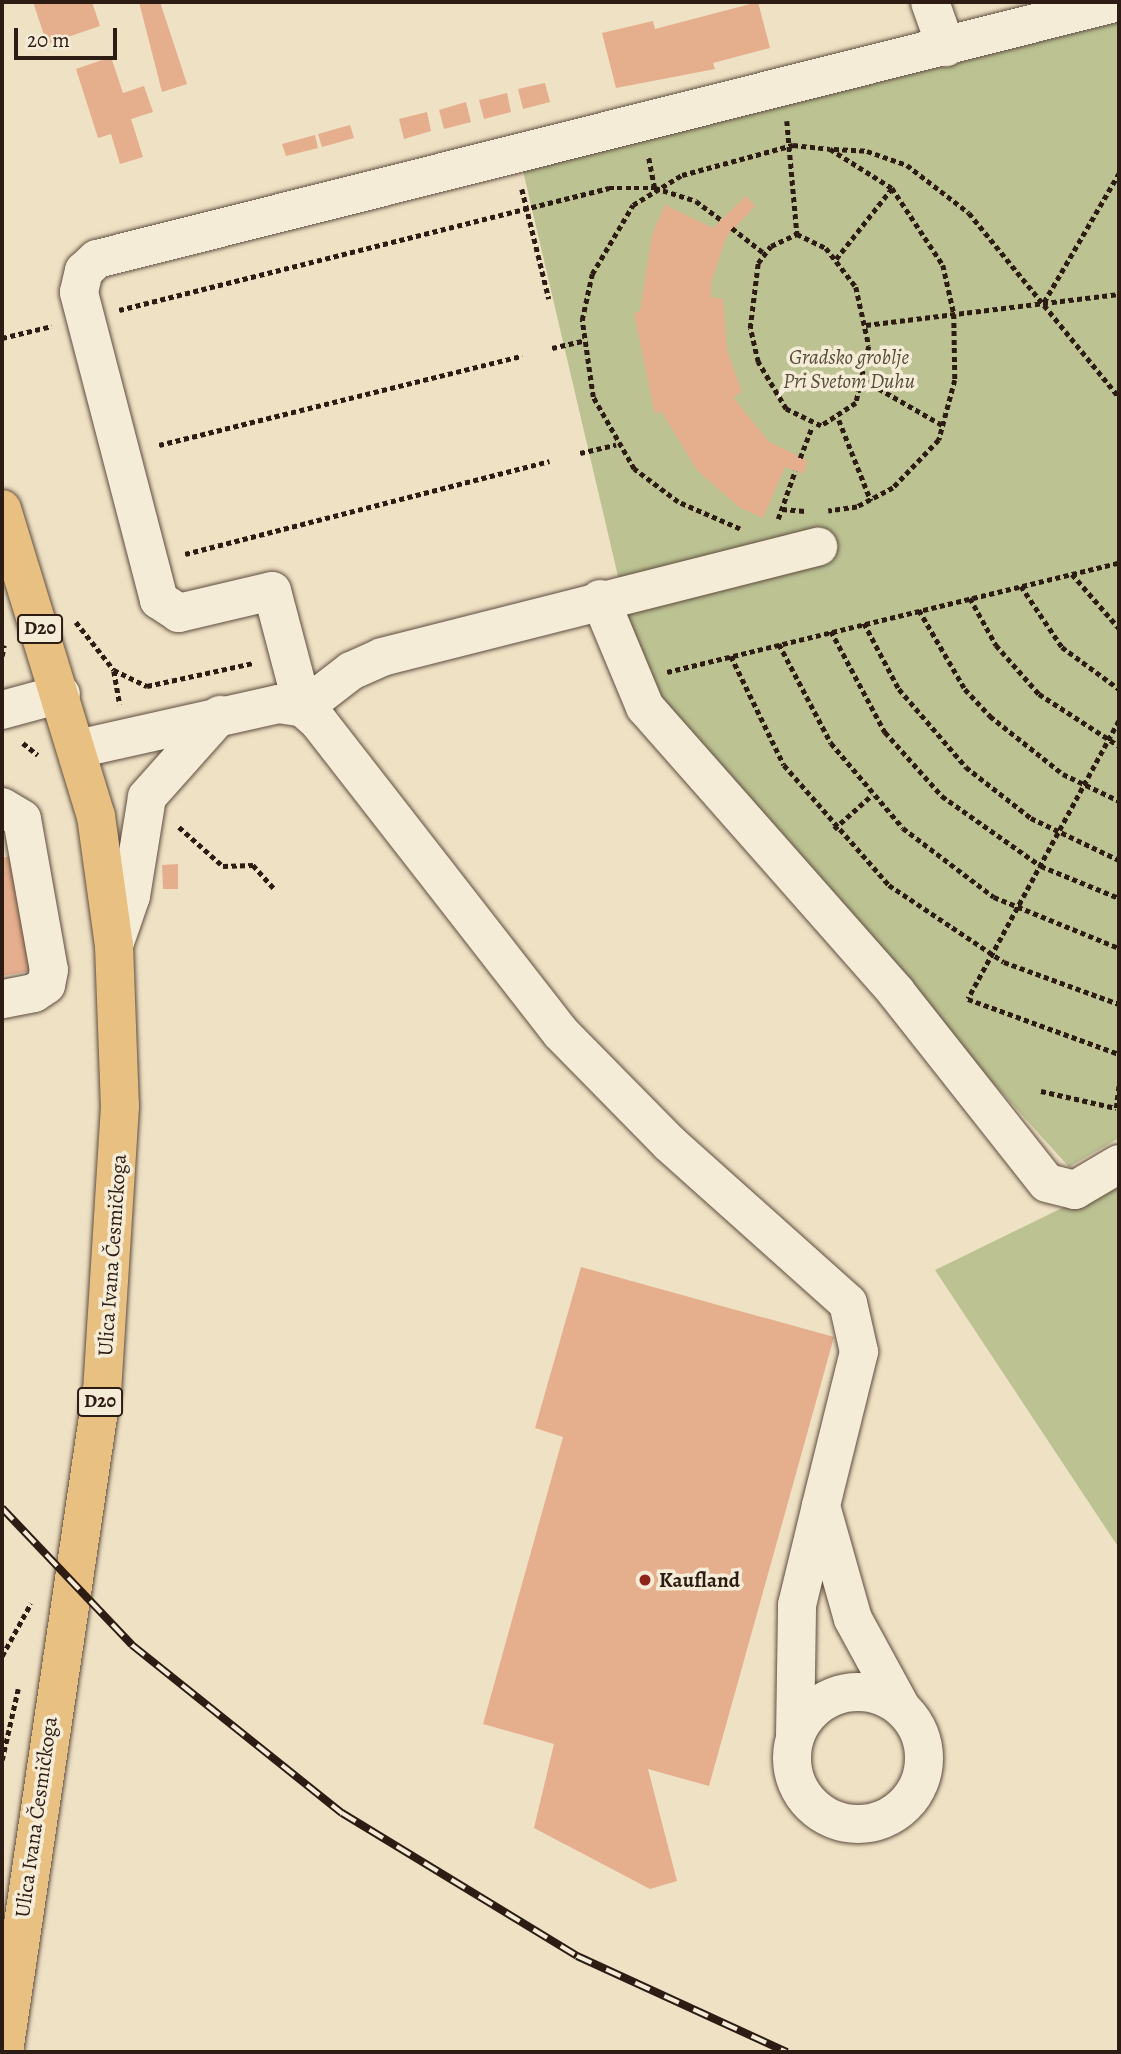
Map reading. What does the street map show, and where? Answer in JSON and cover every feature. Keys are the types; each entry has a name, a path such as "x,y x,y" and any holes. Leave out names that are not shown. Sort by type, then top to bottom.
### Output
{"main road":[{"name":"Ulica Ivana Česmičkoga","path":"2,509 61,694 60,755 96,816 114,945 120,1106 102,1391 4,2052"}],"street":[{"path":"930,2 946,47"},
{"path":"821,1506 853,1619 923,1745 923,1767 917,1788 886,1819 864,1824 822,1815 795,1780 797,1605 821,1506 859,1352 848,1303 669,1143 561,1033 303,708 272,591 179,612 159,600 82,305 84,271 113,252 514,158 1119,2"},
{"path":"60,755 222,714 279,704 303,708 340,678 382,657 600,599 818,547"},
{"path":"600,599 632,680 672,741 896,992 1047,1183 1075,1190 1119,1164"},
{"path":"10,725 61,694"},
{"path":"114,945 131,896 147,797 222,714"},
{"path":"2,807 22,819 49,970 46,985 34,993 2,999"},
{"path":"795,1737 821,1703 840,1694 862,1692 901,1707"}],"path":[{"path":"793,145 797,234"},
{"path":"753,528 678,502 634,469 616,445 593,397 583,341 592,274 615,228 655,188 736,157 793,145 867,151 937,185 969,213 1119,397"},
{"path":"782,509 831,511 871,501 910,475 944,426 955,380 954,314 943,265 892,188 830,149"},
{"path":"648,151 655,188"},
{"path":"514,158 549,299"},
{"path":"1044,303 1119,173"},
{"path":"115,311 610,188 655,188 696,201 721,220"},
{"path":"836,259 892,188"},
{"path":"732,228 764,253"},
{"path":"797,234 836,259 856,287 866,325 864,380 856,403 839,419 812,426 786,409 758,362 750,294 764,253 797,234"},
{"path":"866,325 1119,294"},
{"path":"2,338 60,324"},
{"path":"552,348 583,341"},
{"path":"159,445 522,356"},
{"path":"864,380 944,426"},
{"path":"839,419 871,501"},
{"path":"800,457 812,426"},
{"path":"580,453 616,445"},
{"path":"184,554 549,461"},
{"path":"775,526 795,471"},
{"path":"632,680 1119,563"},
{"path":"1072,574 1119,628"},
{"path":"1021,586 1062,647 1119,689"},
{"path":"970,598 996,646 1040,694 1119,746"},
{"path":"919,610 965,690 1013,737 1084,786 1119,801"},
{"path":"864,623 899,689 946,749 1005,800 1059,833 1119,860"},
{"path":"831,631 860,694 915,769 976,825 1041,866 1119,898"},
{"path":"779,644 831,743 872,795 932,853 1017,909 1119,948"},
{"path":"731,656 765,732 834,829 889,885 992,956 1119,1004"},
{"path":"114,670 117,686"},
{"path":"1119,721 968,999 1119,1054"},
{"path":"10,725 60,755"},
{"path":"834,829 872,795"},
{"path":"168,816 223,866 253,865 274,888"},
{"path":"1041,1091 1116,1108 1119,1083"},
{"path":"2,1656 34,1597"}],"green space":[{"name":"Gradsko groblje Pri Svetom Duhu","path":"1119,21 1119,1138 1069,1167 676,732 636,653 523,171"},
{"path":"1119,1180 1119,1548 935,1270"}],"building":[{"path":"33,2 92,2 100,26 47,44"},
{"path":"139,2 160,2 187,84 162,92"},
{"path":"758,2 770,48 713,63 715,69 616,88 602,33 653,21 655,29"},
{"path":"111,57 123,93 144,86 153,112 131,119 143,157 120,164 111,134 98,138 76,69"},
{"path":"545,83 550,102 523,109 518,89"},
{"path":"507,93 511,112 484,119 479,100"},
{"path":"466,102 471,122 444,129 439,110"},
{"path":"427,112 431,131 404,139 399,119"},
{"path":"350,125 354,138 322,147 318,134"},
{"path":"315,135 318,148 286,156 282,144"},
{"path":"746,196 755,206 726,237 711,283 711,297 723,299 727,350 742,392 733,397 769,442 807,460 804,474 785,467 763,518 739,507 697,470 661,411 655,414 634,313 640,311 652,235 665,205 713,228"},
{"path":"11,856 30,971 2,976 2,858"},
{"path":"178,864 178,889 163,889 162,865"},
{"name":"Kaufland","path":"581,1267 834,1337 709,1786 648,1769 677,1881 650,1889 534,1828 554,1744 483,1724 563,1437 535,1428"}],"railway":[{"path":"2,1508 132,1645 342,1813 577,1956 787,2052"}],"place":[{"name":"Kaufland","path":"645,1580"}]}
